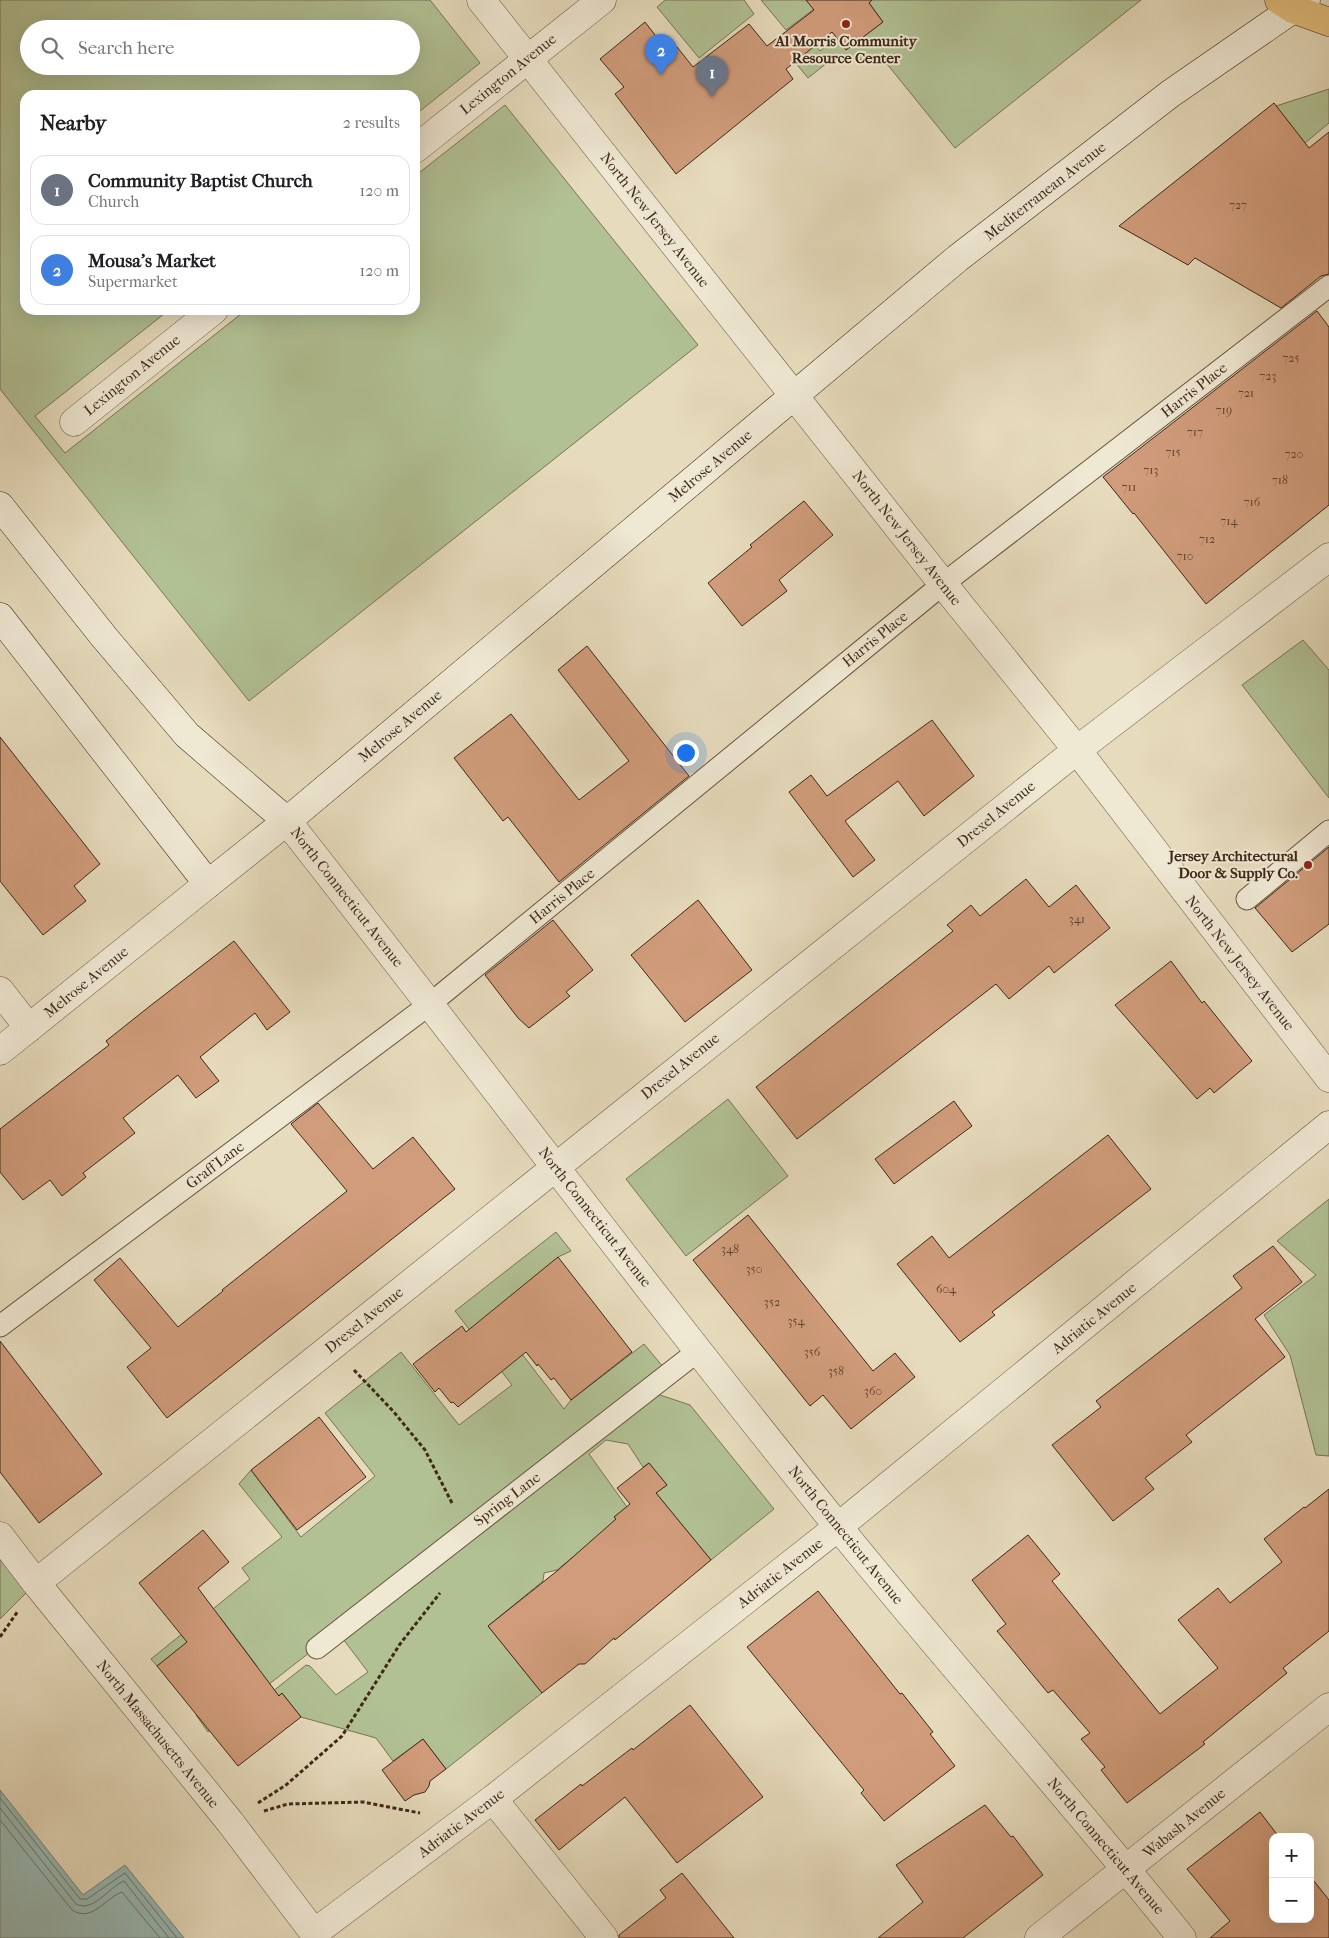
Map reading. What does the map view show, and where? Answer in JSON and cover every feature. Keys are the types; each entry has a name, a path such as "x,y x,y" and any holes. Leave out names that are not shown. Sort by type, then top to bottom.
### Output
{"highway":[{"path":"1293,3 1329,22"}],"street":[{"name":"North New Jersey Avenue","path":"481,0 943,584 1077,750 1329,1078"},
{"name":"Lexington Avenue","path":"420,145 602,0"},
{"name":"Mediterranean Avenue","path":"794,396 966,252 1170,94 1293,3"},
{"name":"Lexington Avenue","path":"74,422 208,315"},
{"name":"Melrose Avenue","path":"0,1051 287,821 794,396"},
{"name":"North Connecticut Avenue","path":"0,506 104,637 186,736 287,821 698,1351 838,1527 1182,1938"},
{"name":"Drexel Avenue","path":"36,1583 1077,750 1329,557"},
{"path":"0,616 208,884"},
{"path":"0,990 29,1028"},
{"name":"Adriatic Avenue","path":"314,1933 493,1799 838,1527 1329,1125"},
{"name":"North Massachusetts Avenue","path":"0,1536 230,1822 314,1933"},
{"name":"Wabash Avenue","path":"1039,1938 1329,1706"},
{"path":"493,1799 604,1938"}],"lane":[{"name":"Harris Place","path":"430,1004 943,584 1329,286"},
{"path":"1247,899 1329,831"},
{"name":"Graff Lane","path":"0,1326 430,1004"},
{"name":"Spring Lane","path":"317,1648 698,1351"}],"path":[{"path":"230,1822 288,1804 363,1802 461,1823"}],"green space":[{"path":"0,0 430,0 480,63 420,111 420,90 20,90 20,315 163,315 35,416 65,453 240,315 420,315 420,172 505,105 698,345 249,701 0,389"},
{"path":"665,0 744,0 754,14 699,58 657,7"},
{"path":"761,0 807,0 814,9 786,30"},
{"path":"867,0 1141,0 955,148 887,64 837,55 808,78 789,55 809,38 820,51 837,38 847,49 883,22"},
{"path":"1329,89 1329,123 1305,143 1276,106"},
{"path":"1303,640 1329,670 1329,798 1242,685"},
{"path":"728,1099 788,1176 686,1256 626,1179"},
{"path":"1329,1199 1329,1456 1316,1455 1290,1355 1264,1315 1316,1275 1277,1241"},
{"path":"556,1232 571,1251 558,1257 506,1333 564,1409 571,1400 644,1344 669,1374 648,1391 690,1405 774,1509 711,1560 656,1493 667,1485 649,1463 643,1467 628,1444 606,1440 589,1454 627,1507 614,1517 617,1521 557,1570 544,1573 543,1581 488,1626 542,1693 446,1769 423,1739 393,1761 376,1738 301,1717 282,1693 219,1742 215,1737 306,1665 310,1666 336,1695 368,1672 337,1631 208,1732 196,1715 257,1666 220,1617 157,1666 151,1659 250,1579 242,1568 282,1537 239,1484 251,1470 301,1537 375,1476 325,1413 401,1352 459,1425 512,1385 455,1311"},
{"path":"0,1536 36,1583 0,1619"}],"water":[{"path":"0,1790 83,1895 125,1865 184,1938 0,1938"}],"building":[{"path":"806,0 872,0 869,3 883,22 846,50 832,32 786,69 793,79 676,174 615,94 624,87 600,59 645,22 669,53 677,47 693,67 749,24 767,46 814,10"},
{"path":"1274,103 1309,148 1329,132 1329,274 1321,276 1281,308 1195,258 1188,265 1119,226"},
{"path":"1317,311 1329,327 1329,505 1206,604 1103,477"},
{"path":"804,501 833,535 779,580 787,591 742,626 708,583 752,547 750,545"},
{"path":"587,646 689,776 559,882 508,817 503,821 454,758 511,714 579,800 629,761 558,670"},
{"path":"932,720 974,776 924,816 898,781 845,821 875,860 853,877 789,792 811,775 827,796"},
{"path":"0,737 100,864 74,886 86,901 43,935 0,881"},
{"name":"Jersey Architectural Door & Supply Co.","path":"1329,847 1329,924 1292,952 1255,908"},
{"path":"1026,879 1049,907 1076,885 1110,928 1054,973 1049,966 1009,999 996,984 797,1139 756,1087 953,931 947,925 971,905 980,916"},
{"path":"698,900 752,970 685,1022 631,955"},
{"path":"553,920 593,970 566,992 570,996 529,1028 518,1018 485,975"},
{"path":"234,941 290,1012 267,1030 255,1013 200,1057 219,1081 196,1098 178,1075 123,1118 135,1133 83,1173 86,1177 62,1196 50,1180 23,1200 0,1172 0,1129 109,1045 106,1041"},
{"path":"1171,961 1202,1003 1204,1001 1252,1061 1214,1093 1210,1088 1197,1099 1115,1005"},
{"path":"954,1101 972,1126 894,1184 875,1159"},
{"path":"318,1103 373,1169 413,1137 455,1189 167,1418 127,1367 151,1348 94,1280 120,1258 178,1327 347,1191 291,1124"},
{"path":"1108,1135 1151,1189 992,1312 995,1315 960,1342 897,1264 932,1236 949,1258"},
{"path":"748,1215 873,1371 895,1353 915,1377 851,1429 823,1395 810,1406 693,1260"},
{"path":"1273,1246 1302,1282 1255,1319 1285,1357 1186,1435 1192,1442 1145,1478 1154,1489 1113,1521 1052,1445 1101,1407 1096,1401 1242,1288 1233,1276"},
{"path":"558,1257 632,1352 571,1400 554,1378 551,1380 526,1352 458,1407 453,1402 451,1403 439,1388 435,1392 413,1364 462,1326 466,1332"},
{"path":"0,1341 102,1474 39,1523 0,1472"},
{"path":"319,1417 366,1477 297,1530 251,1470"},
{"path":"649,1463 667,1485 656,1493 711,1560 615,1640 614,1638 585,1664 579,1664 542,1693 488,1626 557,1571 616,1519 614,1517 630,1504 617,1488"},
{"path":"1329,1489 1329,1631 1283,1668 1287,1673 1203,1742 1205,1744 1127,1803 1101,1770 1105,1767 1081,1739 1090,1733 1053,1690 1048,1693 997,1631 1006,1624 972,1580 1028,1535 1060,1574 1052,1581 1160,1714 1218,1668 1178,1620 1218,1588 1230,1603 1282,1562 1264,1539"},
{"path":"203,1530 229,1562 198,1588 279,1696 282,1693 301,1717 238,1766 157,1666 187,1642 139,1583"},
{"path":"818,1591 900,1694 902,1693 933,1732 930,1734 955,1766 884,1821 861,1793 864,1790 747,1647"},
{"path":"690,1705 763,1797 677,1863 625,1797 559,1850 535,1820 581,1784 582,1786 632,1748 633,1750"},
{"path":"423,1739 446,1769 430,1781 425,1792 414,1795 405,1801 382,1770"},
{"path":"985,1805 1011,1837 1013,1836 1043,1875 963,1938 878,1938 923,1902 896,1865"},
{"path":"1260,1812 1276,1833 1269,1833 1269,1923 1314,1923 1314,1881 1329,1900 1329,1938 1210,1938 1230,1921 1187,1869"},
{"path":"682,1873 734,1938 619,1938 619,1935 666,1898 660,1890"}],"place":[{"name":"Al Morris Community Resource Center","path":"846,24"},
{"name":"Mousa's Market","path":"661,75"},
{"name":"Community Baptist Church","path":"712,97"},
{"name":"Jersey Architectural Door & Supply Co.","path":"1308,865"}]}
